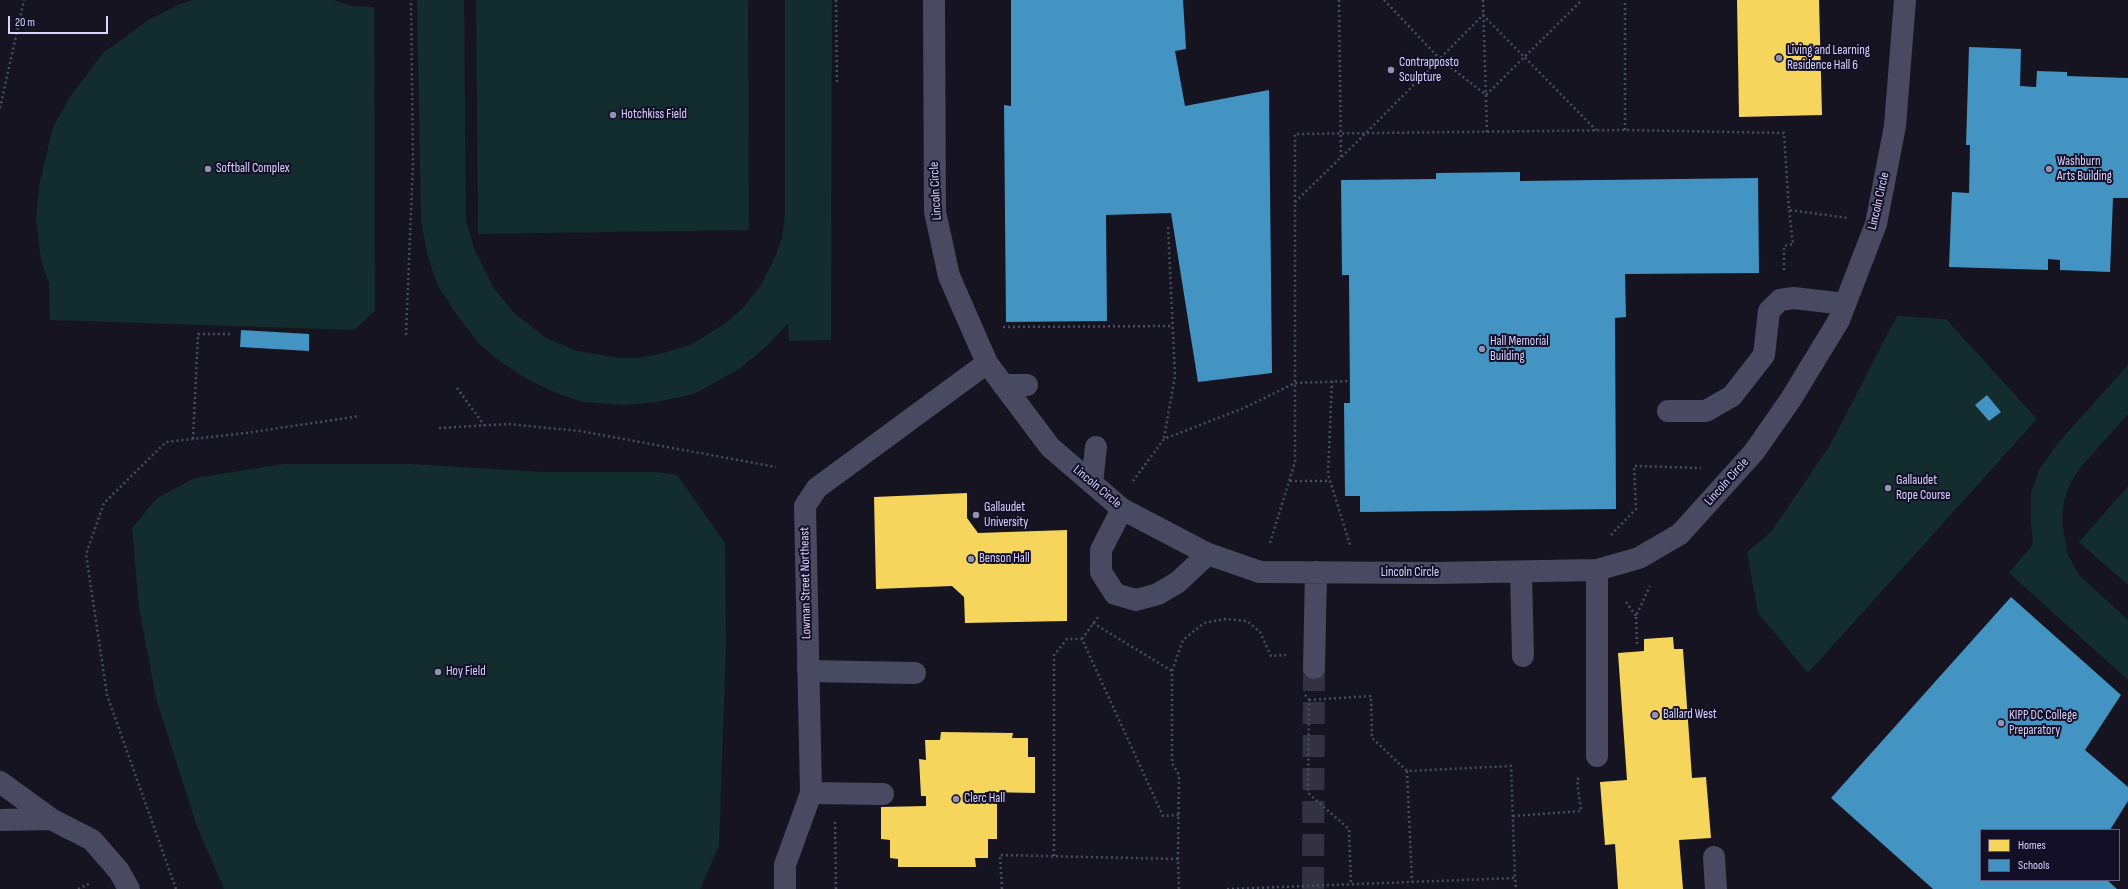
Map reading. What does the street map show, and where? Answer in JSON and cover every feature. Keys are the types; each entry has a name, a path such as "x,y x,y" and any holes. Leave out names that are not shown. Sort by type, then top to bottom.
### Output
{"street":[{"name":"Lincoln Circle","path":"934,0 935,212 949,276 987,363 1050,447 1122,509 1208,554 1260,572 1521,572 1597,570 1639,558 1680,534 1754,452 1792,399 1840,320 1876,224 1895,126 1905,0"},
{"path":"1668,411 1706,411 1732,396 1764,355 1769,311 1780,300 1794,298 1845,304"},
{"name":"Lowman Street Northeast","path":"786,889 785,865 810,793 805,506 817,488 987,363"},
{"path":"1003,385 1027,385"},
{"path":"1092,483 1096,447"},
{"path":"1122,509 1101,550 1101,572 1114,594 1136,600 1158,594 1178,582 1208,554"},
{"path":"1597,570 1597,756"},
{"path":"1314,668 1316,572"},
{"path":"1521,572 1523,656"},
{"path":"808,671 915,673"},
{"path":"0,782 51,819 92,840 119,871 129,889"},
{"path":"810,793 883,794"},
{"path":"0,820 51,819"},
{"path":"1714,857 1716,889"}],"path":[{"path":"0,108 24,0"},
{"path":"406,335 413,163 411,0"},
{"path":"836,0 837,84"},
{"path":"1339,0 1341,157"},
{"path":"1384,0 1440,58 1486,95"},
{"path":"1484,0 1483,14 1487,132"},
{"path":"1486,95 1582,0"},
{"path":"1625,0 1625,130"},
{"path":"1295,202 1366,134 1483,14"},
{"path":"1483,14 1596,130"},
{"path":"1268,548 1280,518 1295,462 1295,134 1596,130 1784,133 1789,210 1793,244 1784,246 1784,271"},
{"path":"1789,210 1851,218"},
{"path":"1132,482 1164,439 1175,376 1168,226"},
{"path":"1000,327 1173,326"},
{"path":"193,439 198,334 231,334"},
{"path":"1332,381 1328,474 1351,549"},
{"path":"1164,439 1244,408 1295,383 1350,381"},
{"path":"457,388 484,425"},
{"path":"176,889 107,695 86,554 104,503 166,442 360,416"},
{"path":"439,428 508,424 580,431 776,467"},
{"path":"1607,539 1636,509 1634,466 1706,468"},
{"path":"1290,481 1330,481"},
{"path":"1637,644 1636,616 1650,586"},
{"path":"1179,889 1179,775 1172,763 1172,671 1183,640 1204,623 1225,619 1247,621 1260,632 1271,656 1292,654"},
{"path":"1093,623 1172,671"},
{"path":"1054,856 1054,655 1067,640 1082,640 1163,816 1179,815"},
{"path":"1305,694 1308,700 1308,793 1349,829 1351,885"},
{"path":"1308,700 1372,696 1372,738 1407,771 1412,882"},
{"path":"1513,816 1581,811 1577,780 1597,756"},
{"path":"1407,771 1511,766 1516,889"},
{"path":"835,821 836,889"},
{"path":"1002,889 1000,855 1178,858"},
{"path":"1227,889 1325,888 1351,885 1515,878"}],"green space":[{"name":"Softball Complex","path":"192,0 334,0 352,6 374,7 375,311 354,330 50,320 49,283 41,260 36,221 39,186 53,127 69,98 103,53 147,21 178,5"},
{"path":"417,0 464,0 466,220 475,251 493,287 513,312 546,338 577,351 619,358 637,358 660,354 690,345 726,323 744,307 761,285 776,255 782,237 785,214 785,0 832,0 831,340 789,341 788,323 767,346 739,369 694,394 657,402 624,405 583,402 554,392 527,379 501,362 479,344 457,315 437,284 427,253 421,221"},
{"name":"Hotchkiss Field","path":"476,0 748,0 749,230 478,234"},
{"name":"Gallaudet Rope Course","path":"1897,316 1946,319 2037,419 1808,673 1758,613 1747,552 1771,532 1830,445"},
{"path":"2128,365 2128,414 2079,469 2070,484 2064,501 2062,522 2068,555 2079,575 2128,620 2128,680 2009,573 2033,544 2031,494 2039,470 2057,444"},
{"name":"Hoy Field","path":"284,464 409,464 544,472 657,472 677,475 725,543 726,645 719,846 700,889 224,889 196,824 156,698 139,608 132,528 157,498 195,478"},
{"path":"2128,486 2128,585 2079,542"}],"building: Homes":[{"name":"Living and Learning Residence Hall 6","path":"1737,0 1819,0 1822,115 1739,117"},
{"name":"Benson Hall","path":"967,493 967,518 978,533 1067,530 1067,621 965,623 964,597 952,586 876,589 874,497"},
{"name":"Ballard West","path":"1673,637 1674,649 1683,649 1692,778 1706,777 1711,838 1679,840 1683,889 1618,889 1615,844 1605,845 1600,782 1627,780 1618,653 1644,651 1644,639"},
{"name":"Clerc Hall","path":"941,732 1013,733 1012,738 1028,738 1028,757 1035,757 1035,793 985,792 985,803 997,803 997,839 988,839 988,858 975,858 976,867 898,867 898,859 890,858 890,840 881,839 881,807 926,806 926,796 921,796 919,759 926,760 925,740 940,740"}],"building: Schools":[{"path":"1011,0 1183,0 1186,49 1175,51 1185,106 1269,90 1272,373 1198,382 1171,213 1106,215 1107,321 1006,322 1004,105 1011,106"},
{"name":"Washburn Arts Building","path":"1969,47 2021,49 2020,86 2036,87 2037,71 2067,72 2067,76 2128,78 2128,198 2113,198 2110,272 2060,270 2060,260 2048,259 2048,270 1949,267 1952,192 1969,193 1970,145 1966,145"},
{"name":"Hall Memorial Building","path":"1520,172 1520,181 1758,178 1759,273 1625,274 1626,317 1615,318 1616,509 1360,512 1360,496 1345,496 1344,403 1350,403 1349,275 1342,275 1341,180 1436,179 1436,173"},
{"path":"241,330 309,334 309,351 240,347"},
{"path":"1987,395 2001,412 1989,421 1975,405"},
{"name":"KIPP DC College Preparatory","path":"2011,597 2121,695 2085,750 2128,787 2128,801 2111,829 1980,829 1980,881 2108,881 2117,889 1933,889 1831,798"}],"tunnel":[{"path":"1313,889 1314,668"}],"place":[{"name":"Living and Learning Residence Hall 6","path":"1779,58"},
{"name":"Contrapposto Sculpture","path":"1391,70"},
{"name":"Hotchkiss Field","path":"613,115"},
{"name":"Softball Complex","path":"208,169"},
{"name":"Washburn Arts Building","path":"2049,169"},
{"name":"Hall Memorial Building","path":"1482,349"},
{"name":"Gallaudet Rope Course","path":"1888,488"},
{"name":"Gallaudet University","path":"976,515"},
{"name":"Benson Hall","path":"971,559"},
{"name":"Hoy Field","path":"438,672"},
{"name":"Ballard West","path":"1655,715"},
{"name":"KIPP DC College Preparatory","path":"2001,723"},
{"name":"Clerc Hall","path":"956,799"}]}
